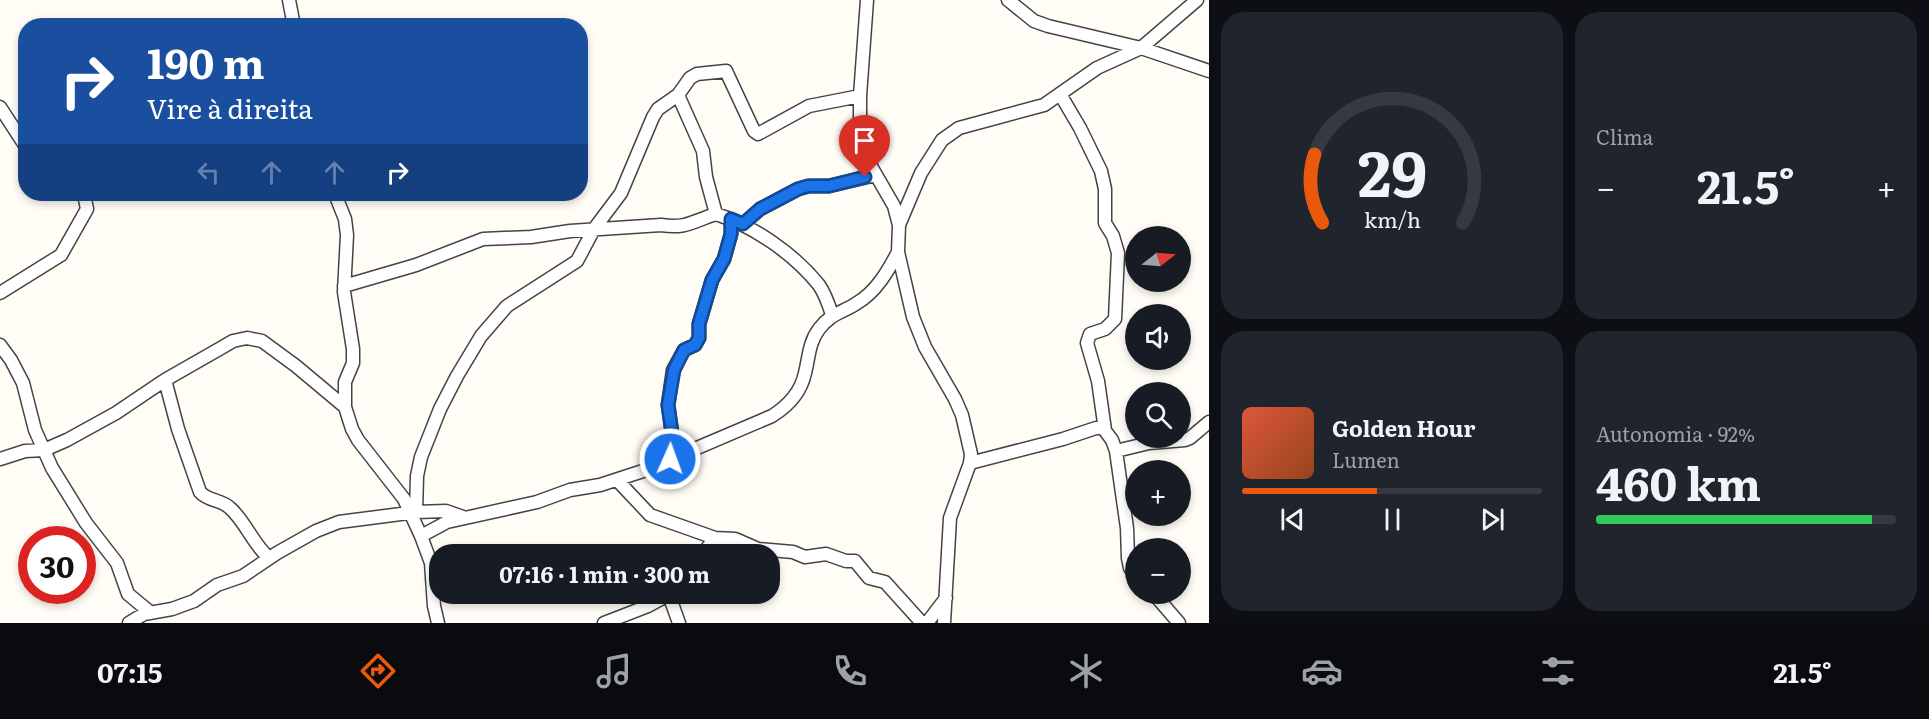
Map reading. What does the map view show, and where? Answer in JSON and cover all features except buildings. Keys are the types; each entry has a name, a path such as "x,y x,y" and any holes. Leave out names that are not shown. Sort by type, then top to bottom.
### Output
{"street":[{"path":"289,0 292,18"},
{"path":"867,0 860,96 860,122 864,143 876,175 894,206 899,225 898,252 913,317 925,347 962,415 970,454 970,463 950,518 944,623"},
{"path":"1008,0 1034,21 1141,48 1209,71"},
{"path":"899,225 921,173 942,140 959,128 999,116 1035,109 1097,68 1141,48 1197,0"},
{"path":"414,512 417,476 427,438 456,376 481,336 507,306 577,261 594,229 621,193 653,117 658,109 678,95 690,78 697,74 726,70 754,131 758,134 809,106 825,101 860,96"},
{"path":"1060,94 1101,171 1105,189 1105,223 1113,236 1118,253 1115,319 1105,329 1090,334 1087,343 1098,381 1105,430 1116,451 1127,538"},
{"path":"678,95 703,151 706,177 716,214"},
{"path":"0,107 18,135"},
{"path":"670,459 672,433 668,405 674,370 684,350 695,345 699,338 699,324 712,280 737,222 798,189 808,186 829,186 876,175"},
{"path":"0,293 62,255 87,209 85,201"},
{"path":"338,201 345,219 347,235 344,302 353,349 353,363 345,382 345,407 358,440 414,512 431,563 434,606 438,623"},
{"path":"344,286 416,265 483,239 531,237 594,229 660,225 686,226 716,214 737,222 776,244 812,278 826,298 832,315"},
{"path":"422,536 447,522 510,509 570,490 617,480 772,416 783,409 800,387 813,338 820,328 832,315 858,303 869,293 885,275 898,252"},
{"path":"0,459 25,451 44,450 67,440 116,413 165,380 233,341 247,338 262,341 271,347 345,407"},
{"path":"0,345 23,383 35,430 52,468 86,523 117,563 128,594 151,613"},
{"path":"165,380 178,429 200,492 208,499 222,502 232,509 257,547 269,558"},
{"path":"1116,451 1149,443 1185,440 1209,422"},
{"path":"970,463 1096,428 1105,430"},
{"path":"617,480 650,515 715,538 735,540 758,549 793,552 805,557 826,554 846,561 855,561 869,578 885,582 924,623 946,598"},
{"path":"129,623 144,614 172,609 194,601 217,585 243,576 316,531 339,522 414,512 446,512 465,518"},
{"path":"710,544 715,538"},
{"path":"604,623 652,604"},
{"path":"672,604 679,623"},
{"path":"1163,604 1179,623"}],"route":[{"path":"670,459 672,433 668,405 671,381 684,350 698,342 699,324 707,296 712,280 724,259 731,234 731,219 743,224 760,209 798,189 808,186 829,186 865,177"}]}
